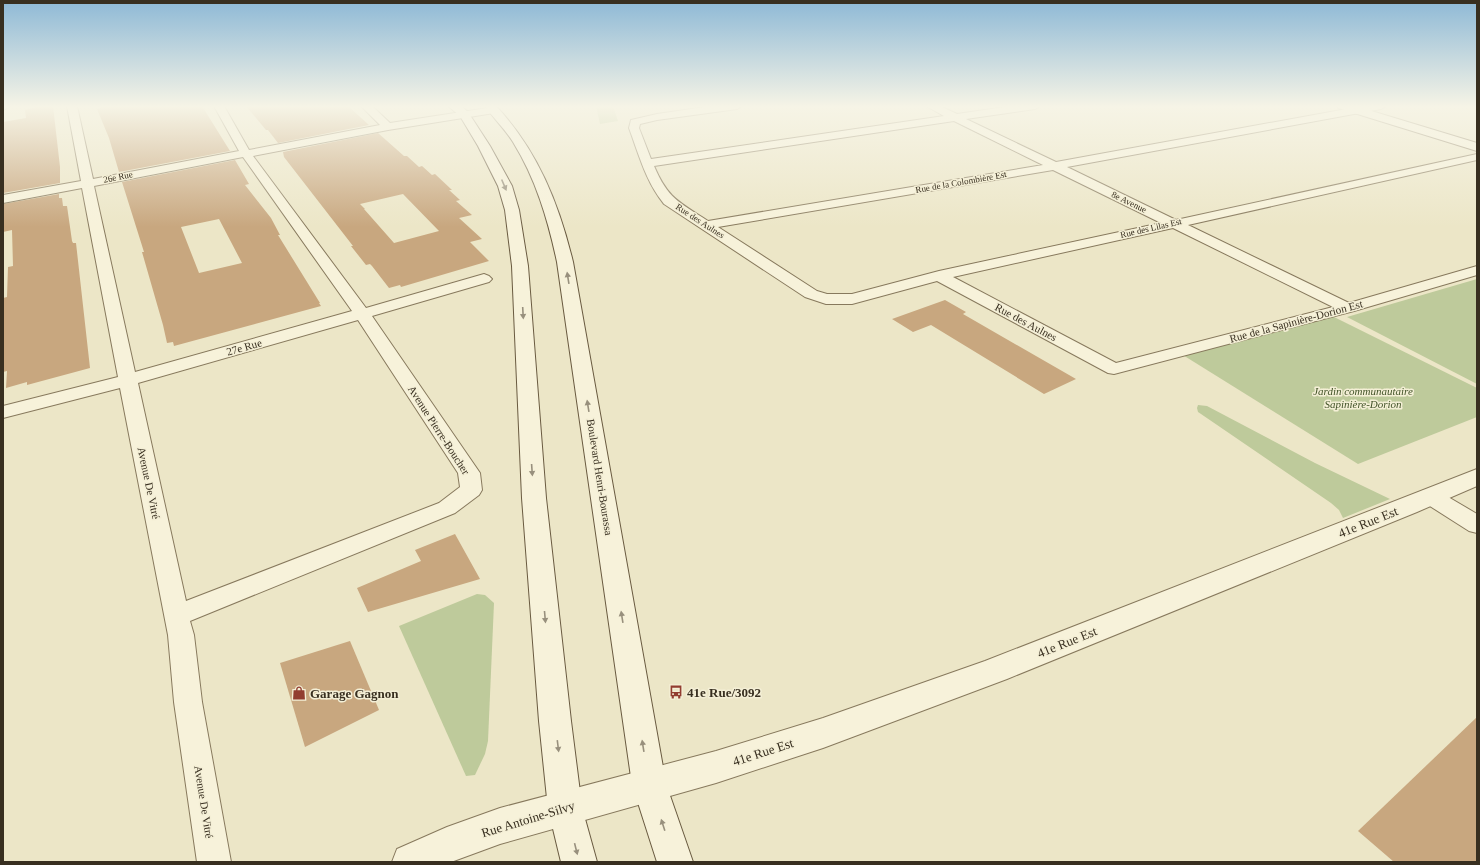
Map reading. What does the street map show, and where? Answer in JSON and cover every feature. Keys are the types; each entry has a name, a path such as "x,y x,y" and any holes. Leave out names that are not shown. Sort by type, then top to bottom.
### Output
{"main road":[{"path":"484,146 504,186 512,210 518,243 534,498 555,721 565,808 579,862"},
{"name":"Boulevard Henri-Bourassa","path":"523,146 541,181 552,209 560,237 649,784 675,862"},
{"name":"41e Rue Est","path":"649,784 716,767 823,732 996,670 1477,477"},
{"name":"Rue Antoine-Silvy","path":"410,862 447,845 500,826 649,784"}],"street":[{"name":"Avenue De Vitré","path":"80,146 181,635 188,702 214,862"},
{"name":"Avenue Pierre-Boucher","path":"176,616 447,508 471,490 469,473 362,314 242,146"},
{"name":"26e Rue","path":"3,199 286,146"},
{"name":"Rue des Aulnes","path":"641,146 663,195 669,201 811,294 826,299"},
{"path":"648,163 761,146"},
{"name":"8e Avenue","path":"1014,146 1348,308"},
{"name":"Rue de la Colombière Est","path":"706,225 1163,146"},
{"name":"Rue des Lilas Est","path":"826,299 852,299 939,276 1173,223 1477,157"},
{"name":"Rue de la Sapinière-Dorion Est","path":"1114,369 1348,308 1477,270"},
{"name":"Rue des Aulnes","path":"939,276 1114,369"},
{"name":"27e Rue","path":"3,412 128,380 484,279"},
{"path":"1430,496 1477,525"}],"green space":[{"path":"1477,279 1477,384 1347,317"},
{"name":"Jardin communautaire Sapinière-Dorion","path":"1326,313 1477,388 1477,417 1358,464 1178,352"},
{"path":"1198,405 1207,406 1315,463 1390,499 1343,518 1339,510 1331,503 1198,412"},
{"path":"477,594 485,595 494,603 488,741 485,754 475,775 466,776 399,626"}],"building":[{"path":"3,146 58,146 60,183 3,193"},
{"path":"111,146 227,146 230,151 119,172"},
{"path":"311,146 393,146 419,167 422,166 432,175 435,174 452,190 449,190 460,200 456,201 472,215 459,218 482,239 470,242 489,261 401,287 400,285 389,288 370,264 366,265 284,157 283,152","holes":["403,194 439,231 394,243 365,209 360,204"]},
{"path":"235,160 249,184 245,185 271,218 280,235 278,235 321,306 174,346 173,342 167,343 142,252 144,252 122,182","holes":["219,219 242,263 199,273 181,227"]},
{"path":"59,194 59,198 62,198 63,206 67,206 72,241 73,243 76,243 90,368 27,385 27,382 6,388 7,371 3,372 3,298 7,297 8,267 13,266 12,230 3,232 3,204"},
{"path":"945,300 966,312 963,314 1076,379 1044,394 931,325 913,332 892,319"},
{"path":"455,534 480,579 368,612 357,588 421,561 415,550"},
{"path":"350,641 379,710 305,747 280,663"},
{"path":"1477,717 1477,862 1394,862 1358,831"}],"place":[{"name":"41e Rue/3092","path":"676,692"},
{"name":"Garage Gagnon","path":"299,693"}]}
